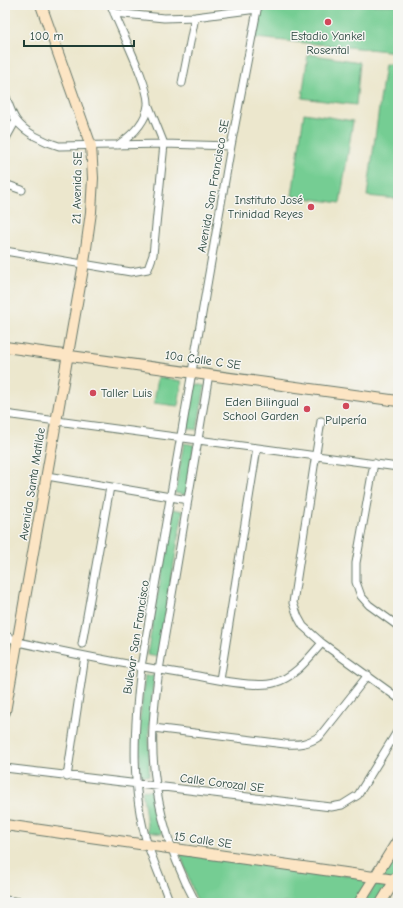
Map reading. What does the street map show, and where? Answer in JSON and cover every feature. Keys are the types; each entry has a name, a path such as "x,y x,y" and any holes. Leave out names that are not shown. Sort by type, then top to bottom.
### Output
{"street":[{"name":"21 Avenida SE","path":"41,5 91,146 91,212 68,355"},
{"path":"5,251 131,272 148,269 153,255 164,144 148,104 145,88 111,5"},
{"path":"114,13 164,18 195,17 258,7"},
{"name":"Avenida San Francisco SE","path":"192,371 231,146 258,7"},
{"path":"182,83 195,17"},
{"path":"5,94 16,120 34,135 59,146 164,144 231,146"},
{"path":"117,145 137,129 143,120 148,104"},
{"path":"5,140 16,120"},
{"path":"5,184 22,190"},
{"name":"10a Calle C SE","path":"5,347 192,371 398,401"},
{"name":"Avenida Santa Matilde","path":"5,712 68,355"},
{"name":"Bulevar San Francisco","path":"170,903 148,845 137,785 135,742 136,706 141,667 192,371"},
{"path":"196,903 171,848 162,817 156,786 153,728 160,670 209,374"},
{"path":"5,414 398,467"},
{"path":"321,421 293,603 298,618 303,626 322,643 398,698"},
{"path":"220,680 257,448"},
{"path":"374,464 356,563 356,582 361,596 369,606 398,626"},
{"path":"47,476 188,500"},
{"path":"82,644 110,487"},
{"path":"5,635 18,642 141,667 220,680 272,683 287,678 299,668 322,643"},
{"path":"67,777 85,656"},
{"path":"153,728 285,744 298,745 310,743 320,736 368,675"},
{"name":"Calle Corozal SE","path":"5,768 67,777 330,807 342,805 358,795 398,730"},
{"name":"15 Calle SE","path":"5,825 373,877 397,878"},
{"path":"359,903 373,877 398,840"},
{"path":"381,903 397,878"},
{"path":"5,900 29,903"}],"green space":[{"name":"Estadio Yankel Rosental","path":"261,5 398,5 398,52 255,38"},
{"path":"308,54 360,62 356,105 302,98"},
{"path":"385,64 398,65 398,199 367,196"},
{"path":"304,113 353,121 340,203 292,196"},
{"path":"158,377 182,381 178,406 154,403"},
{"path":"195,384 205,386 197,430 187,428"},
{"path":"184,443 194,445 186,495 175,493"},
{"path":"173,509 183,511 158,657 147,655"},
{"path":"145,675 154,676 149,728 149,776 140,775 139,727"},
{"path":"142,790 154,791 162,834 148,832"},
{"path":"398,848 398,885 387,903 364,903"},
{"path":"180,853 375,879 362,903 199,903 194,894"}],"place":[{"name":"Estadio Yankel Rosental","path":"328,22"},
{"name":"Instituto José Trinidad Reyes","path":"311,207"},
{"name":"Taller Luis","path":"93,393"},
{"name":"Pulpería","path":"346,406"},
{"name":"Eden Bilingual School Garden","path":"307,409"}]}
